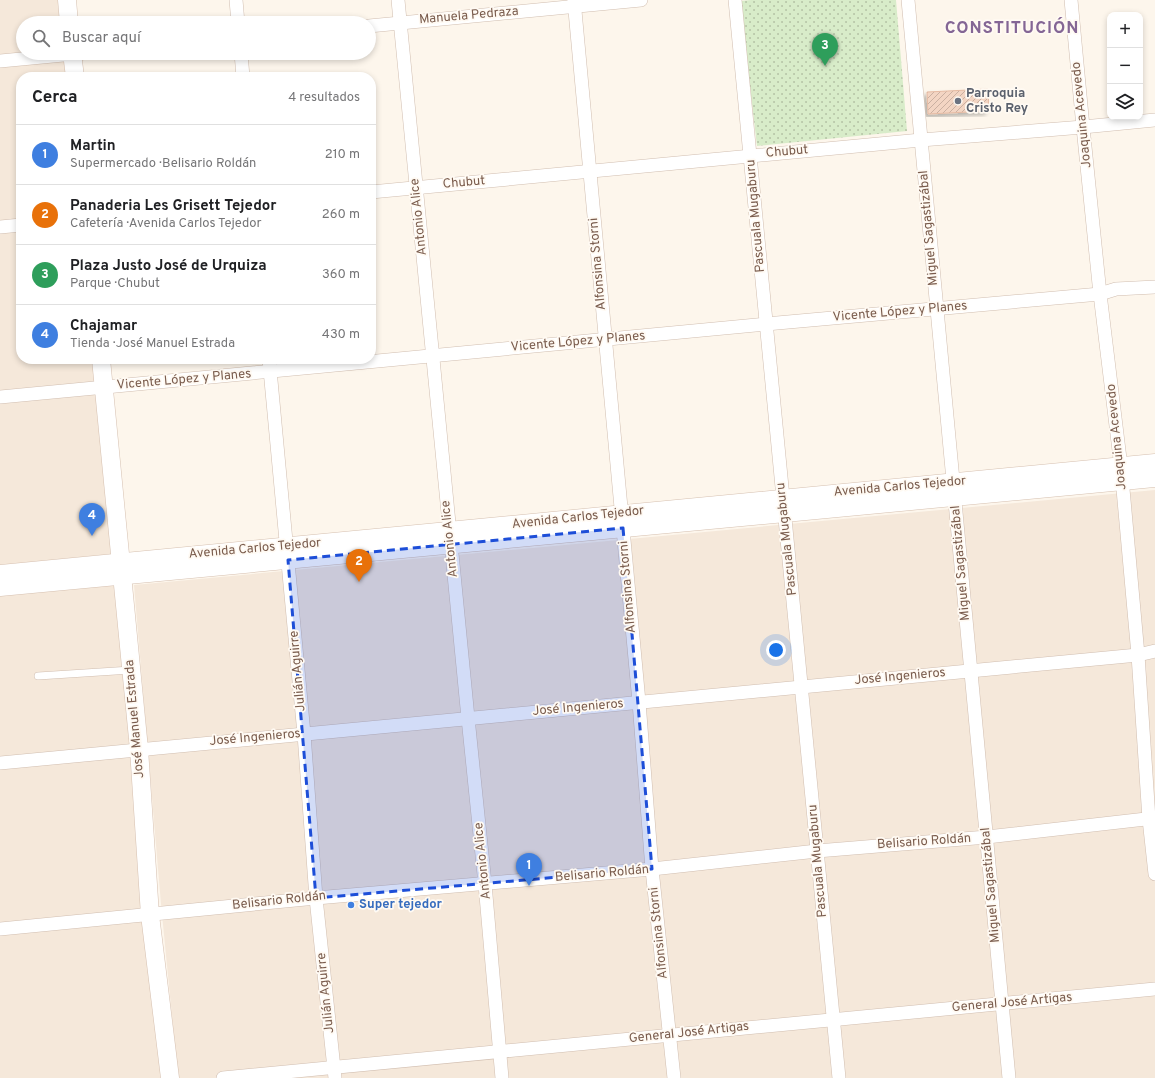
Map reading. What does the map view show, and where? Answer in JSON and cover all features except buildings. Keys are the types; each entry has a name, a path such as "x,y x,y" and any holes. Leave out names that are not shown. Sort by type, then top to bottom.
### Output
{"main road":[{"path":"67,0 69,16"},
{"path":"75,72 76,60"},
{"name":"José Manuel Estrada","path":"102,364 139,749 150,915 170,1078"},
{"name":"Avenida Carlos Tejedor","path":"1122,474 1155,463"},
{"name":"Avenida Carlos Tejedor","path":"0,587 121,569 622,521 1122,474 1155,478"},
{"name":"Avenida Carlos Tejedor","path":"0,574 121,569"}],"street":[{"path":"236,0 237,16"},
{"name":"Antonio Alice","path":"398,0 485,884 502,1078"},
{"name":"Manuela Pedraza","path":"376,25 574,3 641,0"},
{"name":"Pascuala Mugaburu","path":"735,0 839,1078"},
{"name":"Miguel Sagastizábal","path":"908,0 1009,1078"},
{"name":"Joaquina Acevedo","path":"1071,0 1082,127 1100,294 1122,474 1152,819 1155,874"},
{"name":"Alfonsina Storni","path":"574,3 639,702 652,869 674,1078"},
{"path":"0,61 16,59"},
{"path":"242,60 243,72"},
{"name":"Chubut","path":"376,192 921,140 1155,120"},
{"path":"0,227 16,225"},
{"name":"Vicente López y Planes","path":"376,359 433,356 1100,294 1116,289 1155,287"},
{"name":"Vicente López y Planes","path":"0,397 104,387 270,365 288,364"},
{"name":"Julián Aguirre","path":"270,365 304,734 316,898 335,1073"},
{"name":"José Ingenieros","path":"0,763 1138,655 1155,651"},
{"name":"Belisario Roldán","path":"0,929 316,898 652,869 817,850 987,837 1152,819"},
{"name":"General José Artigas","path":"223,1078 335,1073 500,1052 1155,989"}],"lane":[{"path":"38,676 131,670"}],"highlighted area":[{"path":"623,528 652,869 316,898 288,560"}],"shaded area":[{"path":"0,0 59,0 60,16 16,16 16,60 65,60 66,72 16,72 16,364 93,364 112,554 0,565"},
{"path":"1155,490 1155,1078 178,1078 161,904 134,585"},
{"path":"118,581 166,1078 0,1078 0,592"}],"green space":[{"path":"896,0 907,131 757,146 740,1"}],"place":[{"name":"Plaza Justo José de Urquiza","path":"825,66"},
{"name":"Parroquia Cristo Rey","path":"958,101"},
{"name":"Chajamar","path":"92,536"},
{"name":"Panaderia Les Grisett Tejedor","path":"359,582"},
{"name":"Martin","path":"529,886"},
{"name":"Super tejedor","path":"351,905"}],"district":[{"name":"CONSTITUCIÓN","path":"1012,29"}]}
